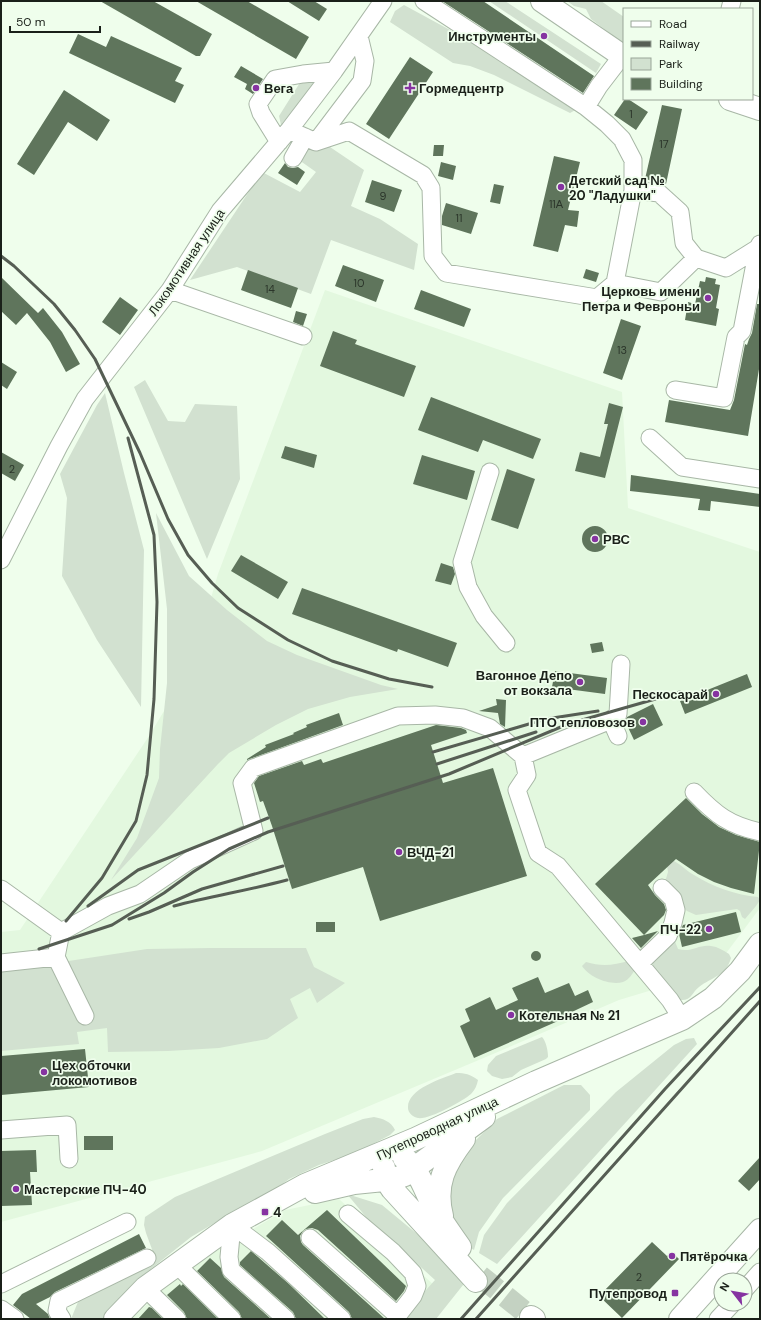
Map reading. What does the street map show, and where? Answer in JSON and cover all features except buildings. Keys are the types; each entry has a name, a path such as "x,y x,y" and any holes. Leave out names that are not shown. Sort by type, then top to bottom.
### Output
{"main road":[{"path":"542,1 623,56"},
{"path":"733,100 760,109"},
{"name":"Путепроводная улица","path":"118,1318 145,1288 232,1225 305,1185 383,1156 536,1082 682,1019 713,998 740,971 760,944"},
{"path":"277,1200 354,1183 394,1179 405,1175 490,1112 536,1082"},
{"path":"444,1223 439,1202 441,1178 451,1156 465,1137 490,1112"},
{"path":"400,1155 408,1161 414,1169 434,1208 478,1279 392,1189 386,1180 383,1156 400,1155"},
{"path":"354,1183 385,1194 418,1217"},
{"path":"680,1319 760,1230"}],"street":[{"name":"Локомотивная улица","path":"1,560 59,446 85,399 170,290 220,211 284,136 334,71 383,1"},
{"path":"334,71 275,79 258,104 261,113 284,136 311,139 349,131 422,175 431,188 433,256 446,273 597,298 615,283 633,190 633,160 622,139 607,124 586,107 424,1"},
{"path":"293,158 362,81 365,61 359,36"},
{"path":"586,107 599,86 623,56"},
{"path":"633,190 659,194 680,212 684,243 696,258 726,268 759,246"},
{"path":"674,390 724,398 736,337 742,331 759,246"},
{"path":"615,283 661,292 696,258"},
{"path":"170,290 303,336"},
{"path":"650,438 682,467 760,479"},
{"path":"490,472 462,562 468,587 484,616 506,643"},
{"path":"523,756 611,720 618,714 621,664"},
{"path":"85,1016 56,957 61,932 108,906 140,894 190,860 254,831 242,783 253,768 398,716 435,715 463,718 490,728 523,756 527,775 516,790 538,853 558,866 670,1000 682,1019"},
{"path":"611,720 618,736"},
{"path":"694,792 719,816 729,822 760,832"},
{"path":"640,963 668,936 673,923 676,910 673,899 662,888"},
{"path":"1,889 61,932"},
{"path":"1,963 56,957"},
{"path":"1,1130 67,1125 69,1159"},
{"path":"310,1238 396,1318 413,1296 417,1286 413,1273 393,1252 348,1214"},
{"path":"1,1284 128,1222"},
{"path":"232,1225 229,1257 231,1270 286,1319"},
{"path":"232,1225 268,1252 342,1319"},
{"path":"62,1319 57,1311 59,1302 147,1258"},
{"path":"177,1265 232,1319"},
{"path":"753,1280 760,1272"},
{"path":"145,1288 177,1319"}],"shaded area":[{"path":"325,290 622,392 628,508 760,552 760,908 712,972 619,1000 262,1151 1,1222 1,932 20,930 149,736 191,666 218,574"},
{"path":"339,1199 435,1286 401,1319 131,1319 184,1270 285,1210"}],"green space":[{"path":"489,1 505,1 601,64 596,73"},
{"path":"567,1 601,1 623,16 623,43 591,19 586,9 574,6"},
{"path":"404,5 485,49 581,107 570,113 494,75 470,66 453,63 390,22 395,11"},
{"path":"319,77 281,125 279,116 301,81"},
{"path":"306,147 330,147 364,170 351,206 380,219 418,244 414,270 331,240 311,294 237,267 190,280 262,172 300,192 316,172 299,160"},
{"path":"145,380 168,421 185,422 195,404 237,406 240,479 207,559 134,387"},
{"path":"105,393 144,550 141,707 97,640 62,576 67,498 60,474"},
{"path":"156,513 189,576 227,610 267,641 297,655 381,685 398,689 350,697 308,709 276,725 229,753 111,880 137,838 159,778 160,749 167,683 167,609"},
{"path":"671,860 709,883 725,890 758,897 760,900 745,919 737,909 696,915 687,911 665,882 668,872 667,866"},
{"path":"674,939 678,949 687,950 703,946 711,946 725,951 731,958 726,969 718,976 699,987 689,998 684,1000 680,1000 655,978 649,959"},
{"path":"306,948 314,967 345,983 317,1003 310,988 290,999 298,1018 267,1039 219,1048 108,1052 107,1028 77,1032 79,1044 1,1051 1,969 49,964 147,949"},
{"path":"629,961 636,968 627,980 618,983 600,980 590,974 582,966 586,962 597,965 608,965"},
{"path":"542,1037 545,1041 547,1049 548,1057 546,1059 521,1070 512,1077 502,1079 492,1076 487,1071 488,1065 496,1056"},
{"path":"694,1038 697,1044 497,1264 479,1253 484,1235 507,1203 616,1092 674,1045 686,1039"},
{"path":"456,1073 467,1074 478,1080 474,1091 471,1094 454,1105 430,1116 418,1118 410,1113 408,1110 409,1101 413,1095 426,1086"},
{"path":"564,1085 581,1085 590,1095 590,1110 503,1198 479,1232 474,1250 468,1246 447,1215 453,1170 471,1145 497,1119"},
{"path":"374,1117 389,1122 395,1130 390,1135 356,1153 319,1165 289,1179 276,1189 191,1237 142,1276 105,1319 71,1319 80,1297 151,1259 153,1252 144,1225 145,1217 175,1197 325,1134 363,1119"},
{"path":"347,1194 382,1205 445,1257 467,1280 436,1319 400,1319 435,1280 366,1217"}],"tunnel":[{"path":"480,1276 531,1317"}],"railway":[{"path":"1,256 14,266 54,304 75,330 95,359 140,453 168,519 188,555 212,583 238,608 288,640 332,661 389,679 432,687"},
{"path":"66,921 102,878 136,821 147,775 154,699 157,602 154,535 128,438"},
{"path":"39,949 112,925 164,893 229,849 268,832 449,774 568,724 680,692"},
{"path":"433,752 546,719 598,711"},
{"path":"437,764 536,732"},
{"path":"88,906 138,870 268,818"},
{"path":"129,919 202,889 283,866"},
{"path":"174,906 287,880"},
{"path":"461,1319 665,1089 760,987"},
{"path":"476,1319 760,1001"}],"place":[{"name":"Инструменты","path":"544,36"},
{"name":"Вега","path":"256,88"},
{"name":"Гормедцентр","path":"410,88"},
{"name":"Детский сад № 20 \"Ладушки\"","path":"561,187"},
{"name":"Церковь имени Петра и Февроньи","path":"708,298"},
{"name":"РВС","path":"595,539"},
{"name":"Вагонное Депо от вокзала","path":"580,682"},
{"name":"Пескосарай","path":"716,694"},
{"name":"ПТО тепловозов","path":"643,722"},
{"name":"ВЧД-21","path":"399,852"},
{"name":"ПЧ-22","path":"709,929"},
{"name":"Котельная № 21","path":"511,1015"},
{"name":"Цех обточки локомотивов","path":"44,1072"},
{"name":"Мастерские ПЧ-40","path":"16,1189"},
{"name":"4","path":"265,1212"},
{"name":"Пятёрочка","path":"672,1256"},
{"name":"Путепровод","path":"675,1293"}]}
